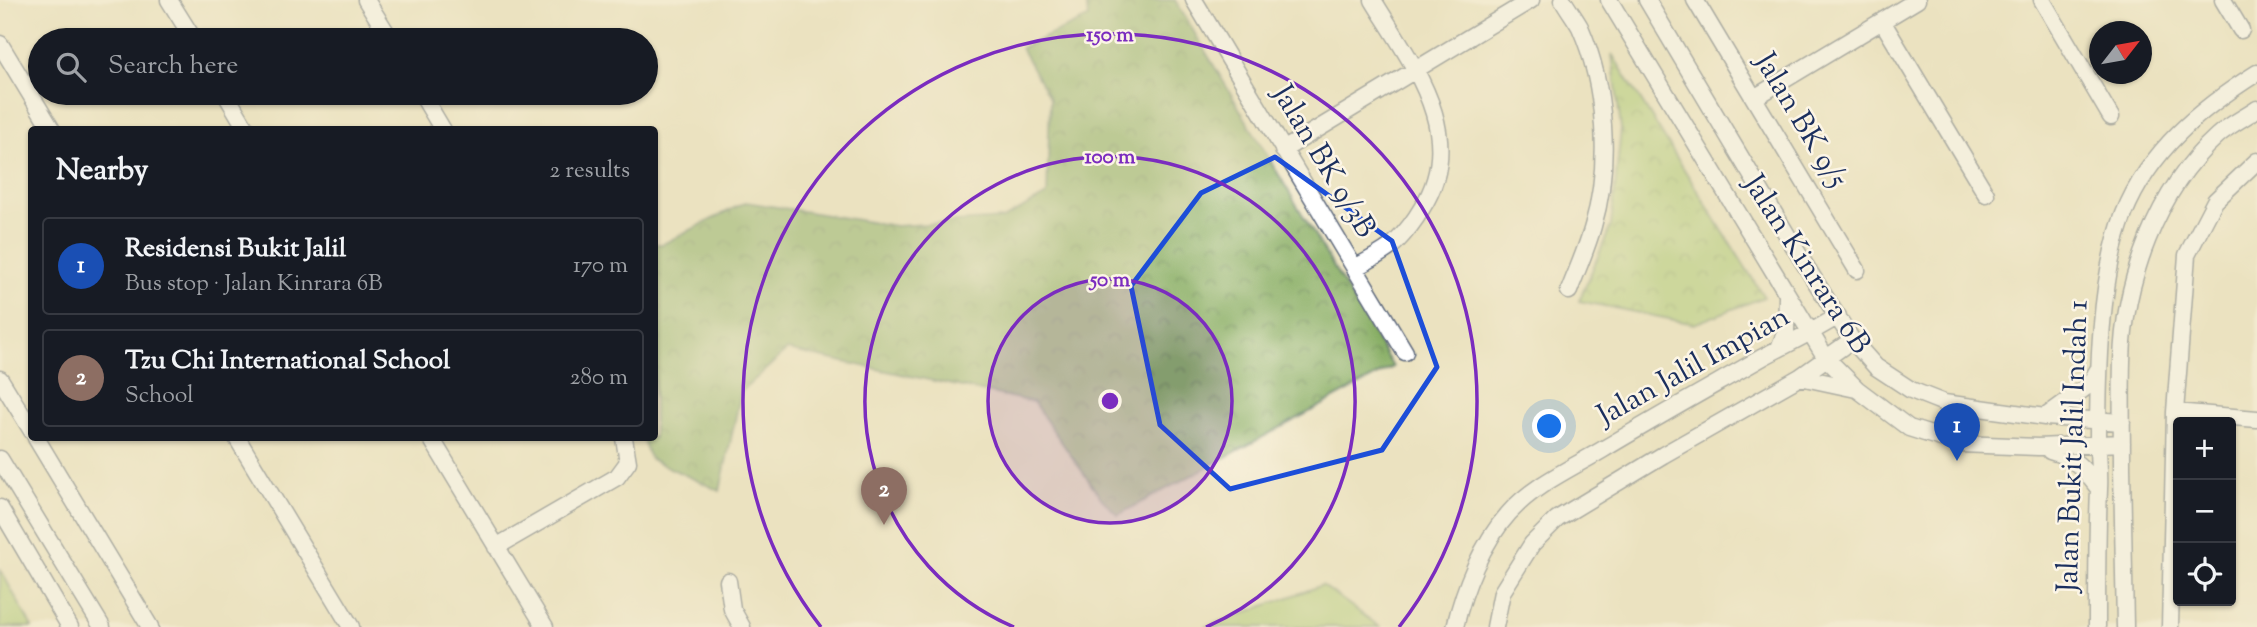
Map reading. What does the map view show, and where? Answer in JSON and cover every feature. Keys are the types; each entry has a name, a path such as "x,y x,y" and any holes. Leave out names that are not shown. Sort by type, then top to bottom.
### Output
{"street":[{"path":"169,0 186,28"},
{"path":"366,0 384,28"},
{"name":"Jalan BK 9/3B","path":"1194,0 1405,352"},
{"path":"1355,268 1395,243 1409,227 1432,192 1439,166 1440,138 1427,92 1373,0"},
{"path":"1283,150 1531,0"},
{"path":"1563,0 1579,26 1592,62 1604,130 1602,179 1594,226 1569,291"},
{"name":"Jalan Kinrara 6B","path":"1647,0 1852,340 1886,376 1926,397 1944,403 2045,418 2122,422"},
{"name":"Jalan BK 9/5","path":"1695,0 1857,270"},
{"path":"1754,98 1917,0"},
{"path":"2042,0 2111,117"},
{"path":"2223,0 2241,30"},
{"name":"Jalan Kinrara 6B","path":"1614,2 1826,358 1857,389 1909,428 1960,444 2038,447 2122,443"},
{"path":"1882,21 1986,194"},
{"path":"0,44 28,90"},
{"name":"Jalan Bukit Jalil Indah 1","path":"2097,627 2099,367 2114,246 2124,213 2137,189 2175,135 2205,108 2257,73"},
{"path":"37,105 50,126"},
{"path":"232,105 245,126"},
{"path":"428,105 441,126"},
{"name":"Jalan Bukit Jalil Indah 1","path":"2125,627 2122,358 2137,270 2165,200 2199,154 2219,134 2257,110"},
{"path":"2170,627 2175,412 2187,255 2215,201 2257,160"},
{"path":"1779,348 1786,331 1787,295"},
{"name":"Jalan Jalil Impian","path":"1455,627 1463,596 1485,549 1508,513 1534,489 1779,348 1811,334 1838,316"},
{"name":"Jalan Jalil Impian","path":"1496,627 1502,592 1532,544 1558,519 1800,377 1852,340"},
{"path":"2045,418 2079,394 2099,367"},
{"path":"1800,377 1857,389"},
{"path":"0,379 28,424"},
{"path":"2175,412 2257,419"},
{"path":"38,441 150,627"},
{"path":"239,441 351,627"},
{"path":"433,441 545,627"},
{"path":"496,547 617,477 628,462 624,441"},
{"path":"2038,447 2068,456 2079,464 2099,489"},
{"path":"0,458 102,627"},
{"path":"0,509 70,627"},
{"path":"727,581 732,608 742,627"}],"highlighted area":[{"path":"1275,157 1392,241 1437,367 1382,450 1230,489 1160,425 1131,286 1201,193"}],"green space":[{"path":"1086,0 1175,0 1393,367 1118,515 1102,499 1033,402 787,350 741,392 720,491 650,459 643,441 658,441 658,244 663,244 746,202 896,226 1003,219 1047,195 1050,99 1021,48 1088,18"},
{"path":"1612,54 1764,297 1694,324 1579,301 1611,226 1621,129"},
{"path":"0,569 32,627 0,627"},
{"path":"1322,585 1380,627 1206,627"}],"place":[{"name":"Residensi Bukit Jalil","path":"1957,461"},
{"name":"Tzu Chi International School","path":"884,525"}]}
